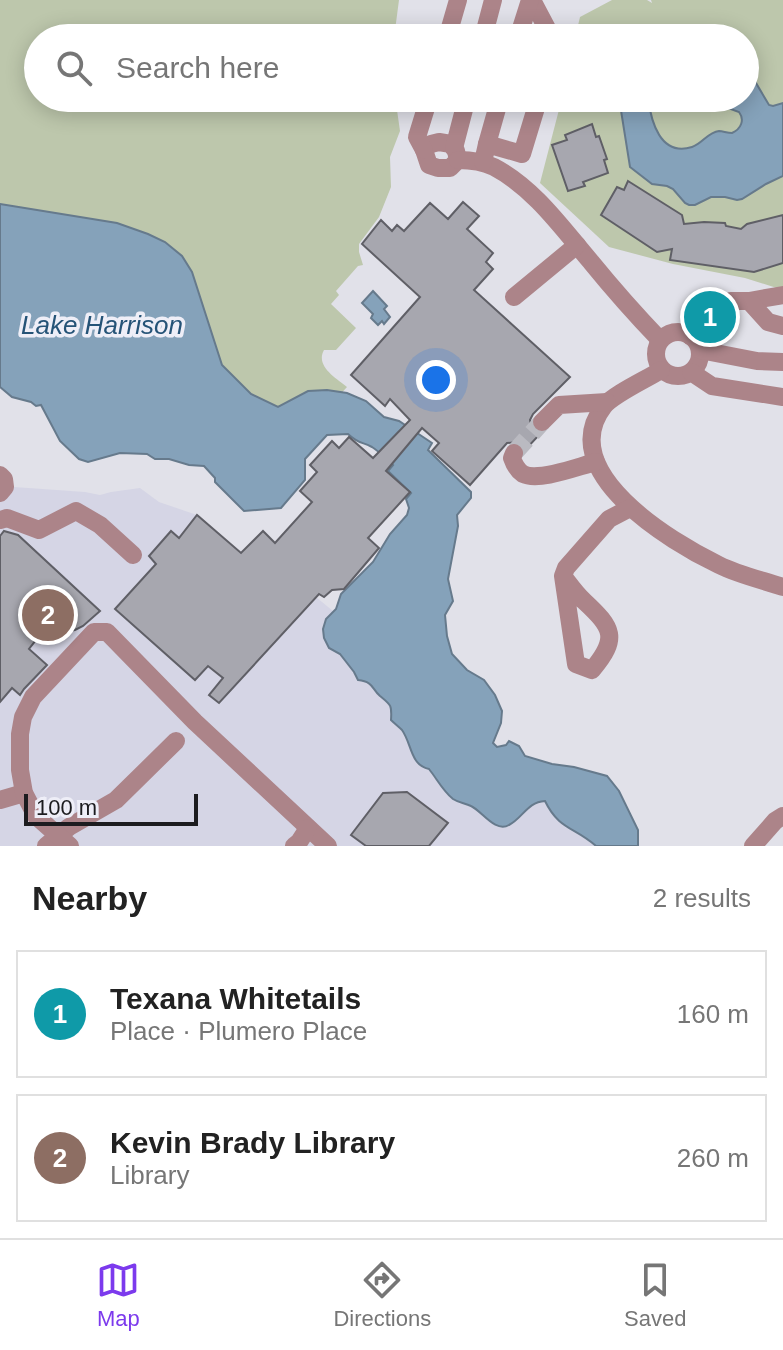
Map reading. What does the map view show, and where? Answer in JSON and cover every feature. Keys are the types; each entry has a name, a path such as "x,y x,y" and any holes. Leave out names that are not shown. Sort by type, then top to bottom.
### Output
{"street":[{"path":"451,24 458,0"},
{"path":"487,24 493,0"},
{"path":"523,24 531,0"},
{"path":"531,0 544,24"},
{"path":"425,112 417,137 429,165 438,168 450,168 464,112"},
{"path":"485,153 496,112"},
{"path":"456,154 522,154 535,112"},
{"path":"485,153 535,198 660,340"},
{"path":"514,297 577,245"},
{"path":"783,295 731,301 699,321 695,343 699,362 691,372 678,377 668,374 661,370 655,354 660,340 667,334 683,332 695,343 757,361 783,362"},
{"path":"749,301 768,322 783,326"},
{"path":"661,370 607,402 592,429 596,462 610,485 630,508 669,537 721,566 783,587"},
{"path":"691,372 712,386 783,397"},
{"path":"542,422 559,405 607,402"},
{"path":"514,453 514,465 524,474 541,476 596,462"},
{"path":"0,475 5,487 0,493"},
{"path":"563,576 566,568 609,519 630,508"},
{"path":"0,520 7,518 39,530 76,511 100,525 133,555"},
{"path":"176,741 116,800 69,827 58,843 36,816 24,793 20,770 20,734 23,717 33,697 94,632 107,632 195,722 328,846"},
{"path":"0,733 20,734"},
{"path":"0,800 24,793"},
{"path":"753,846 783,816"},
{"path":"294,846 308,828"}],"shaded area":[{"path":"0,486 100,495 140,488 159,502 197,515 240,553 253,540 392,660 486,763 601,831 610,846 0,846"}],"green space":[{"path":"0,0 399,0 396,24 24,24 24,112 397,112 400,131 390,157 391,187 379,217 359,244 363,265 358,266 336,291 339,295 331,304 356,328 336,350 324,350 322,356 328,371 347,387 317,420 301,428 0,295"},
{"path":"612,0 647,0 652,3 651,0 783,0 783,290 745,278 609,247 540,183 558,112 759,112 759,24 578,24 580,17"}],"water":[{"path":"759,88 769,105 783,103 783,176 742,199 711,197 689,205 673,189 652,184 630,167 621,112 651,112 659,135 672,147 681,149 692,147 715,132 732,133 740,127 742,118 739,112 759,112"},
{"name":"Lake Harrison","path":"0,204 117,223 165,242 182,256 192,272 222,365 251,394 278,407 308,391 347,393 366,401 384,417 399,421 432,443 428,450 471,492 471,498 457,515 458,526 448,579 453,601 445,615 452,654 467,670 484,680 502,711 493,743 497,747 509,741 519,746 525,756 607,776 619,791 638,830 638,846 596,846 556,818 545,801 529,807 504,827 494,824 471,806 453,799 429,769 415,759 402,730 391,720 389,704 370,684 358,680 340,654 329,648 323,629 326,619 336,609 341,594 373,562 409,508 406,499 411,493 388,471 393,465 375,449 348,434 327,435 305,459 305,480 281,508 244,511 215,482 204,466 155,459 147,454 120,453 88,462 79,459 60,441 41,405 12,397 0,387"},
{"path":"373,291 387,306 384,309 390,317 384,324 382,321 378,325 371,318 373,314 362,303"}],"building":[{"path":"592,124 607,159 604,160 608,173 583,182 585,186 568,191 552,145 567,140 565,135"},
{"path":"628,181 682,215 684,224 725,223 726,226 741,229 747,224 783,215 783,263 754,272 670,260 672,249 657,252 601,215 617,187 624,190"},
{"path":"463,202 479,216 467,229 493,253 486,262 493,269 474,290 570,377 533,414 531,426 540,434 525,450 518,442 507,443 470,485 432,451 439,443 422,428 386,471 410,492 368,538 379,548 344,589 332,590 324,597 319,594 219,703 209,695 223,678 208,666 195,680 115,609 156,564 149,556 171,531 179,538 197,515 241,553 263,531 275,543 312,502 300,491 317,472 310,465 332,441 339,448 349,437 373,458 410,420 390,399 385,406 351,375 420,297 362,244 381,220 392,231 397,225 404,231 430,203 448,219"},
{"path":"4,531 18,535 100,611 75,630 40,635 29,649 47,665 20,695 12,688 0,702 0,536"},
{"path":"407,792 448,823 429,846 366,846 351,835 383,793"}],"tunnel":[{"path":"514,453 542,422"}],"place":[{"name":"Texana Whitetails","path":"710,317"},
{"name":"Kevin Brady Library","path":"48,615"}]}
